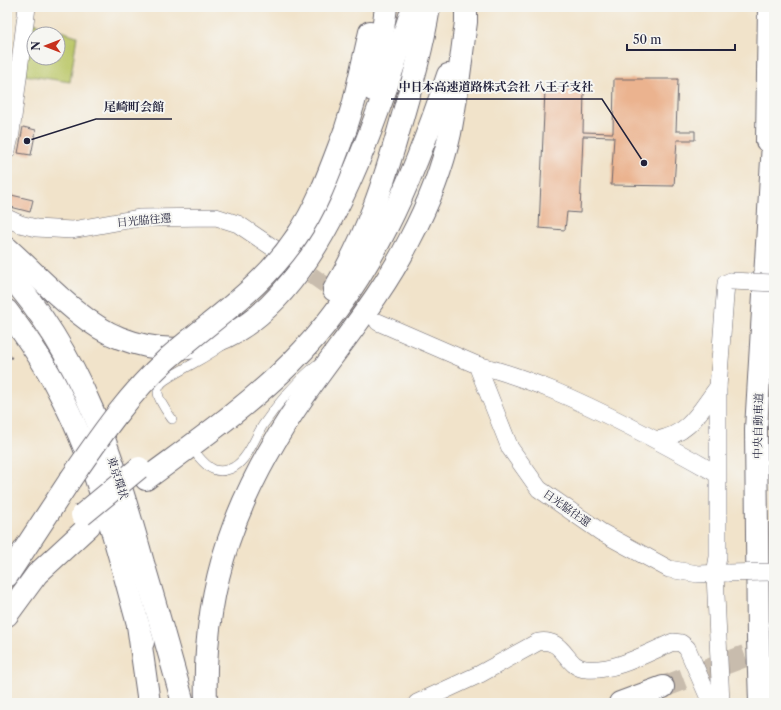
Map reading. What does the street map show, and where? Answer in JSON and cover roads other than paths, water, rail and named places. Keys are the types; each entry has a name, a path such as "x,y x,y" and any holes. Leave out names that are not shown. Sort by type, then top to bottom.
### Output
{"main road":[{"path":"7,576 70,480 121,409 140,386 166,361 236,304 279,261 297,236 317,202 345,131 354,102 376,7"},
{"path":"347,185 377,74 386,7"},
{"path":"7,248 88,320 118,338 161,349 194,347 224,337 249,323 263,311 296,276 329,226 368,138 413,7"},
{"path":"7,594 31,565 143,474 203,421 245,387 289,345 314,318 330,295 358,246 376,203 406,106 429,7"},
{"path":"769,7 769,277"},
{"path":"143,474 226,419 292,362 317,335 344,299 375,251 409,181 430,129 467,12"},
{"path":"206,703 206,667 211,611 221,561 237,515 259,468 304,397 380,289 408,244 428,204 450,134 467,12"},
{"name":"中央自動車道","path":"760,703 756,429 769,277 774,126"},
{"name":"東京環状","path":"7,273 24,293 56,338 80,380 99,425 130,513 183,703"},
{"name":"東京環状","path":"7,311 47,370 72,417 92,470 160,703"},
{"path":"7,615 37,574 85,520"},
{"path":"138,625 150,703"},
{"path":"620,703 664,687"}],"street":[{"path":"7,150 11,133 27,7"},
{"name":"日光脇往還","path":"7,218 20,224 36,228 72,230 139,218 220,218 238,224 275,249"},
{"path":"720,703 721,573 718,557 718,387 726,283 731,281 769,277"},
{"path":"378,322 477,365 499,370 586,404 657,440 717,474"},
{"name":"日光脇往還","path":"477,365 510,448 539,489 601,532 656,563 681,572 774,572"},
{"path":"657,440 673,436 685,429 698,416 718,387"},
{"path":"417,703 480,674 538,642 544,641 552,642 558,645 576,665 586,670 612,667 673,642 681,643 687,648 711,703"}],"lane":[{"path":"172,420 161,402 158,392 159,386 164,380 203,360 249,323"},
{"path":"198,456 206,467 213,470 222,470 235,467 243,458 263,424 296,382 349,334"}],"tunnel":[{"path":"291,261 374,319"},
{"path":"663,687 774,645"}],"place":[{"name":"尾崎町会館","path":"27,141"},
{"name":"中日本高速道路株式会社 八王子支社","path":"644,163"}]}
